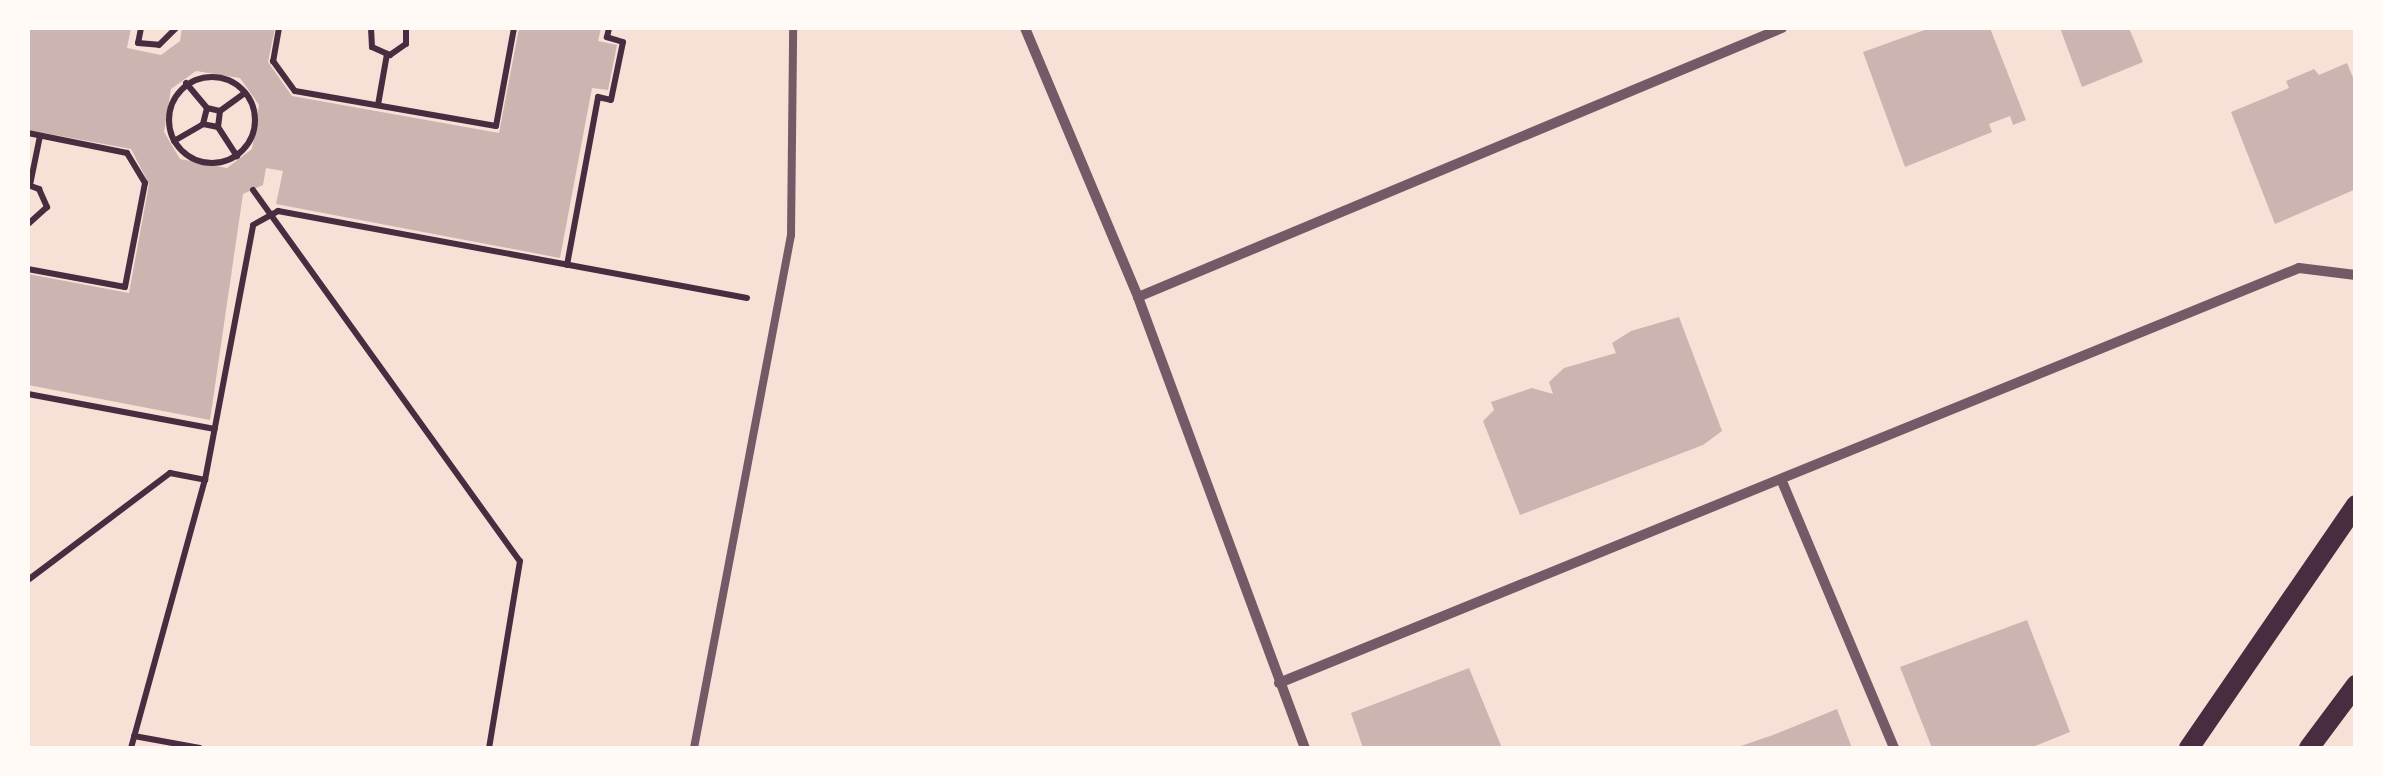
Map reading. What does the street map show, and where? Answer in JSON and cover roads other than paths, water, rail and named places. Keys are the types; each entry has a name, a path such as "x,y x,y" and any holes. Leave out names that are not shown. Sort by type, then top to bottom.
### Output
{"main road":[{"path":"2189,748 2356,505"},
{"path":"2309,748 2356,686"}],"street":[{"path":"1025,28 1138,297 1305,748"},
{"path":"1138,297 1782,28"},
{"path":"1279,683 2299,268 2356,275"},
{"path":"1782,479 1894,748"}],"lane":[{"path":"694,748 790,236 792,28"}]}
